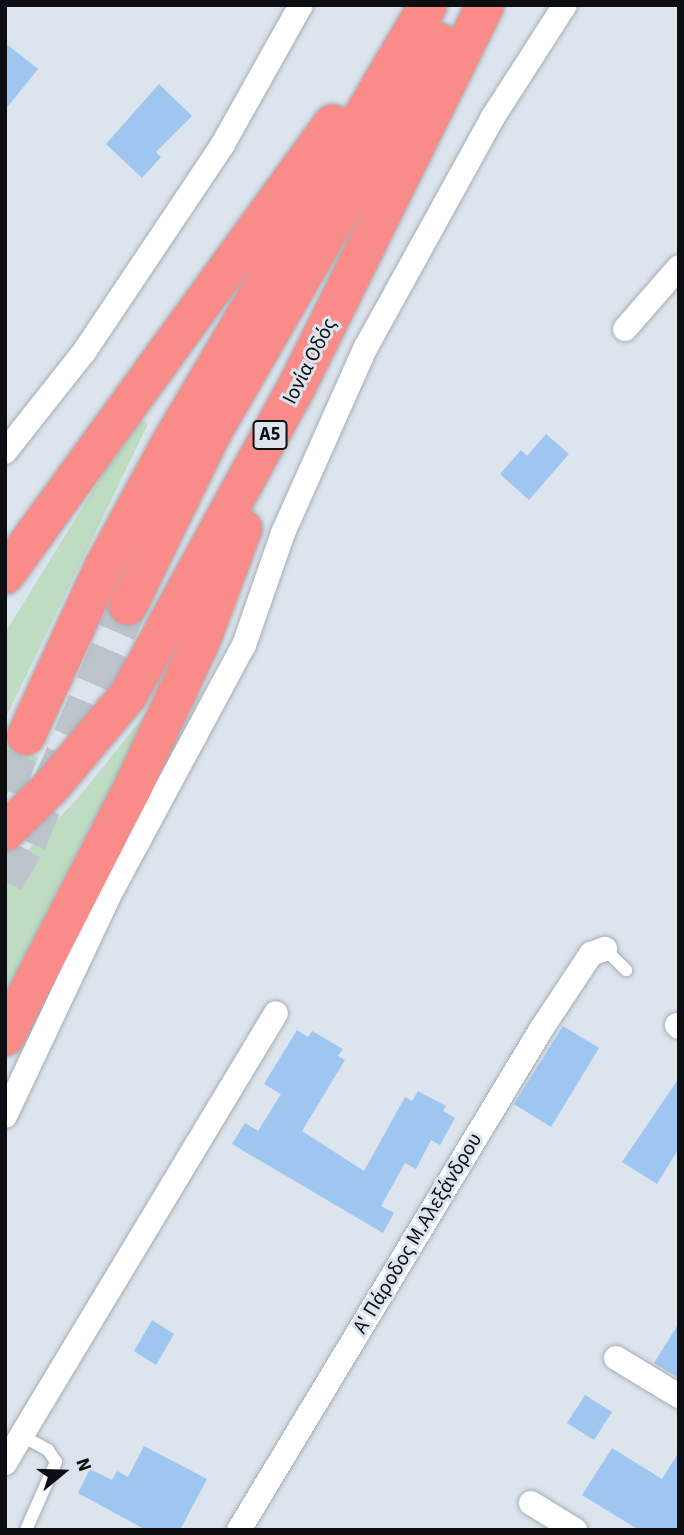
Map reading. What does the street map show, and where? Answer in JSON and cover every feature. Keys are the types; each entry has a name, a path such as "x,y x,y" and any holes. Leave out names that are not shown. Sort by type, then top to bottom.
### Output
{"highway":[{"path":"5,575 290,179 426,5"},
{"path":"26,736 103,568 170,444 426,5"},
{"path":"128,606 218,421 459,5"},
{"name":"Ιονία Οδός","path":"5,832 51,788 129,694 299,382 485,5"},
{"path":"5,1037 201,641 299,382"}],"street":[{"path":"5,452 84,352 223,144 301,5"},
{"path":"5,1116 112,890 244,645 283,533 366,347 493,117 565,5"},
{"path":"625,329 679,267"},
{"name":"Α' Πάροδος Μ.Αλεξάνδρου","path":"239,1530 542,1028 591,954 605,949"},
{"path":"5,1463 276,1013"},
{"path":"617,1358 679,1396"},
{"path":"531,1503 575,1530"}],"lane":[{"path":"605,949 626,970"},
{"path":"22,1436 48,1450 55,1462 26,1530"}],"green space":[{"path":"141,420 148,424 5,719 5,633 105,471"},
{"path":"171,682 89,828 5,996 5,874 79,797"},
{"path":"5,740 39,758 5,797"}],"building":[{"path":"5,43 38,69 5,110"},
{"path":"159,84 192,116 156,152 161,157 142,178 106,144"},
{"path":"546,434 569,454 529,500 500,474 521,450 527,456"},
{"path":"563,1026 599,1048 551,1127 514,1104"},
{"path":"297,1030 308,1037 312,1031 343,1049 338,1056 345,1060 302,1131 364,1171 405,1097 412,1101 418,1091 446,1106 443,1111 455,1118 440,1145 431,1140 416,1169 405,1163 381,1206 394,1213 383,1233 232,1144 245,1123 258,1131 281,1094 264,1084"},
{"path":"679,1078 679,1148 657,1184 622,1162"},
{"path":"152,1320 174,1334 156,1365 134,1351"},
{"path":"679,1323 679,1378 654,1363"},
{"path":"585,1395 612,1412 594,1440 567,1423"},
{"path":"144,1446 207,1479 180,1530 146,1530 78,1493 90,1469 112,1480 117,1471 128,1477"},
{"path":"612,1448 662,1479 679,1452 679,1530 639,1530 582,1495"}],"tunnel":[{"path":"5,881 27,842 128,606"},
{"path":"5,790 26,736"}]}
